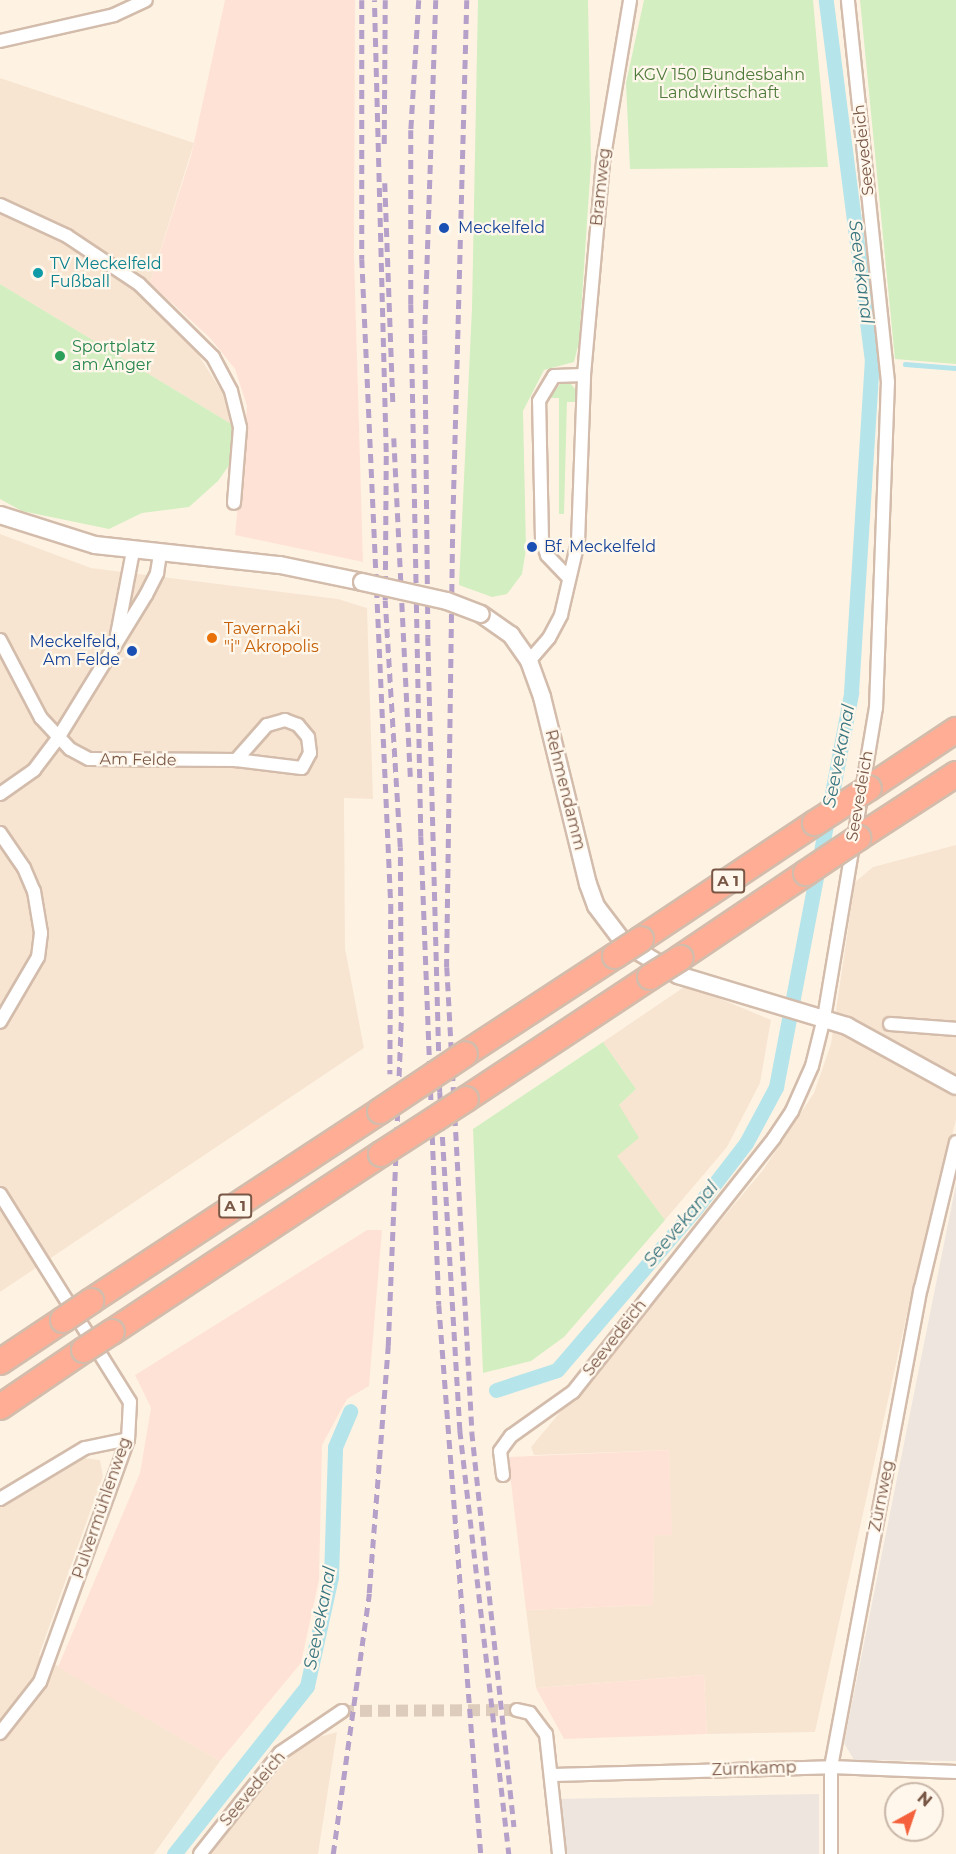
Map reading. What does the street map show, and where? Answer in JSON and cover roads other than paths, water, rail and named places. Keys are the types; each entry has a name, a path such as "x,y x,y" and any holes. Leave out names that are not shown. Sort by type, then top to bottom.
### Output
{"highway":[{"name":"A 1","path":"0,1362 956,730"},
{"name":"A 1","path":"0,1407 956,774"}],"street":[{"path":"0,41 114,15 146,0"},
{"name":"Bramweg","path":"529,661 556,625 566,597 568,577 578,542 584,375 603,162 630,0"},
{"name":"Seevedeich","path":"503,1475 500,1451 511,1436 573,1392 774,1138 792,1111 812,1066 824,1018 876,708 888,382 848,0"},
{"path":"0,206 67,236 139,284 213,357 231,391 240,428 234,503"},
{"path":"568,577 548,555 542,540 539,402 555,376 584,375"},
{"name":"Rehmendamm","path":"0,515 54,534 133,551 280,565 447,601 481,614 511,635 529,661 542,697 588,884 607,922 639,954 678,975 824,1018 869,1036 956,1086"},
{"path":"116,642 133,551"},
{"path":"0,794 34,770 58,738 157,573 160,553"},
{"name":"Am Felde","path":"0,640 41,718 58,738 89,759 236,760 302,768 310,753 308,737 298,725 285,720 267,724 236,760"},
{"path":"0,833 24,868 34,891 41,933 38,957 0,1022"},
{"path":"890,1024 956,1029"},
{"name":"Zürnweg","path":"831,1854 831,1767 921,1288 956,1142"},
{"name":"Pulvermühlenweg","path":"0,1194 122,1385 130,1402 129,1439 40,1682 0,1733"},
{"path":"0,1499 85,1448 129,1439"},
{"path":"517,1710 530,1713 546,1734 553,1775 559,1854"},
{"name":"Seevedeich","path":"200,1854 280,1754 342,1711"},
{"name":"Zürnkamp","path":"553,1775 831,1767 956,1772"}],"waterway":[{"name":"Seevekanal","path":"496,1390 557,1370 696,1208 746,1143 776,1087 851,692 872,361 826,0"},
{"path":"905,364 956,368"},
{"name":"Seevekanal","path":"174,1854 307,1686 331,1577 335,1447 350,1411"}],"tunnel":[{"path":"342,1711 517,1710"}],"railway":[{"path":"362,0 362,259 391,905 390,1074"},
{"path":"333,1854 369,1593 388,1346 401,1016 400,847 385,600 386,452 374,0"},
{"path":"384,144 385,0"},
{"path":"419,0 411,130 411,304 421,836 439,1305 481,1854"},
{"path":"436,0 425,335 428,637 440,1092 460,1430 509,1854"},
{"path":"467,0 453,524 447,967 472,1432 514,1827"},
{"path":"385,183 393,405"},
{"path":"394,438 411,782"}],"place":[{"name":"Meckelfeld","path":"444,228"},
{"name":"TV Meckelfeld Fußball","path":"38,273"},
{"name":"Sportplatz am Anger","path":"60,356"},
{"name":"Bf. Meckelfeld","path":"532,547"},
{"name":"Tavernaki \"i\" Akropolis","path":"212,638"},
{"name":"Meckelfeld, Am Felde","path":"132,651"}],"park label":[{"name":"KGV 150 Bundesbahn Landwirtschaft","path":"719,84"}]}
